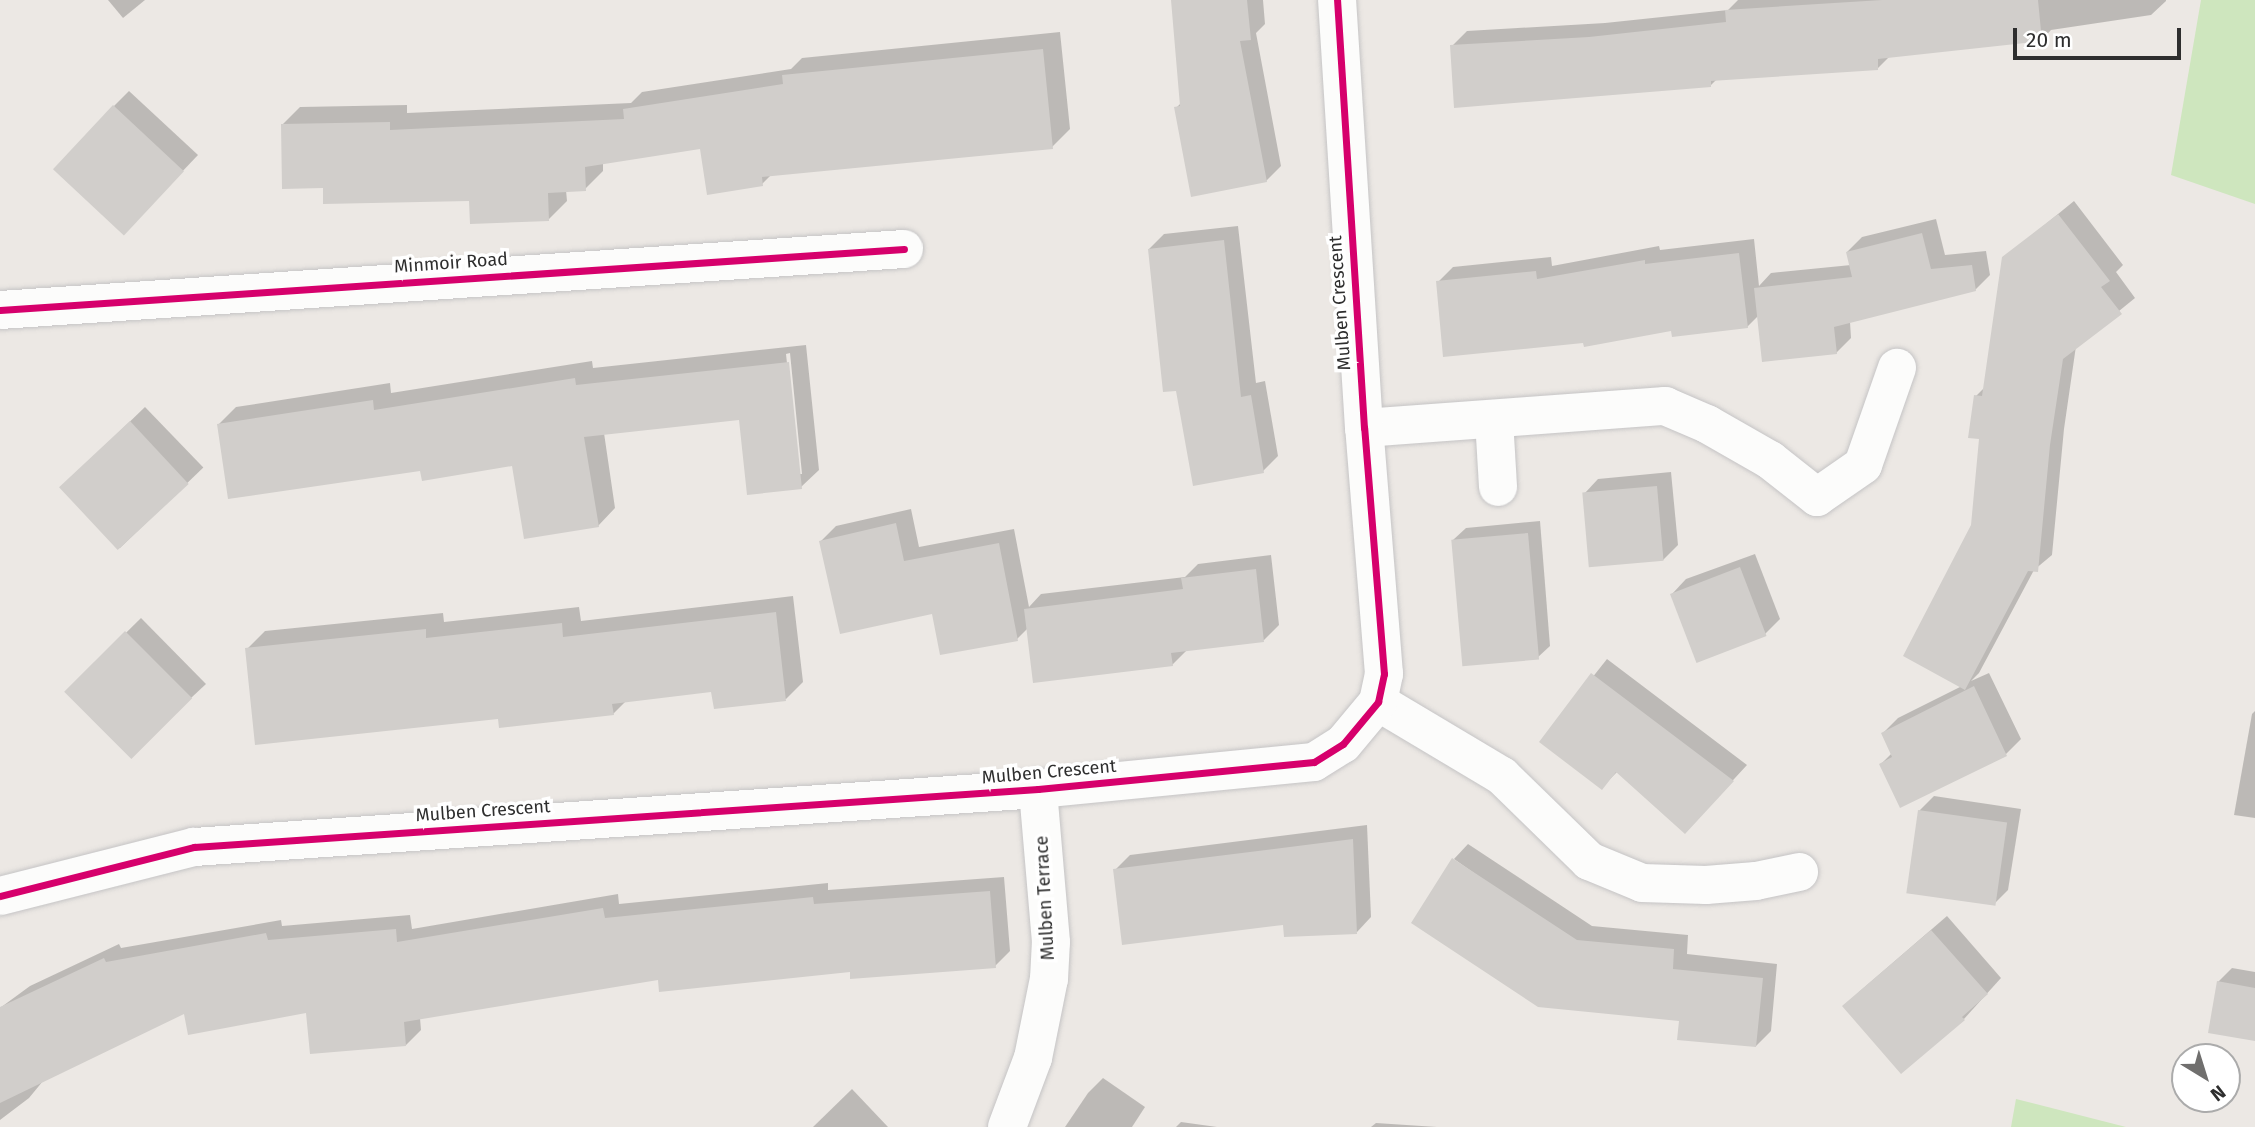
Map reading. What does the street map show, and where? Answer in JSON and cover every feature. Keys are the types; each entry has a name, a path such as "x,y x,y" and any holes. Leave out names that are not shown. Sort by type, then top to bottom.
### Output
{"street":[{"name":"Mulben Crescent","path":"0,896 194,847 1038,789 1314,762 1343,744 1378,702 1384,674 1364,428 1337,0"},
{"name":"Minmoir Road","path":"0,310 904,248"},
{"path":"1364,428 1665,406 1707,424 1770,460 1816,497 1863,465 1897,368"},
{"path":"1494,419 1497,487"},
{"path":"1378,702 1502,776 1589,861 1642,883 1706,886 1756,881 1800,872"},
{"name":"Mulben Terrace","path":"1007,1127 1033,1058 1049,979 1051,942 1038,789"}],"green space":[{"path":"2201,0 2255,0 2255,204 2171,175"},
{"path":"2016,1099 2126,1127 2011,1127"}],"building":[{"path":"1171,0 1247,0 1251,40 1240,41 1267,182 1191,197 1174,107 1180,106"},
{"path":"1882,0 2038,0 2042,41 1878,59 1878,70 1711,81 1711,87 1454,108 1450,45 1589,37 1726,22 1725,10"},
{"path":"1043,49 1053,149 762,177 763,186 707,195 700,149 585,167 586,191 548,193 549,221 470,224 469,201 323,204 323,188 282,189 281,124 390,122 390,130 624,119 623,109 783,84 782,75"},
{"path":"113,105 184,171 124,236 53,169"},
{"path":"2058,214 2110,281 2101,287 2122,314 2063,359 2050,445 2038,572 2028,571 1965,690 1903,656 1971,525 1979,439 1968,438 1974,395 1982,396 2002,257"},
{"path":"1922,233 1931,269 1972,265 1976,291 1834,327 1837,354 1762,362 1754,288 1852,277 1846,252"},
{"path":"1224,240 1241,397 1251,395 1264,473 1193,486 1176,391 1163,392 1148,249"},
{"path":"1739,253 1748,328 1672,337 1671,331 1584,347 1583,343 1443,357 1436,281 1536,271 1537,279 1645,260 1645,264"},
{"path":"789,362 802,489 747,495 739,420 584,437 599,527 524,539 512,466 422,481 420,471 228,499 217,424 373,400 374,410 575,378 576,385"},
{"path":"130,421 189,484 118,550 59,487"},
{"path":"1657,486 1664,561 1589,567 1582,493"},
{"path":"896,523 904,561 999,543 1018,641 940,655 932,614 840,634 819,541"},
{"path":"1528,533 1539,660 1462,666 1451,540"},
{"path":"1740,567 1767,636 1697,663 1670,594"},
{"path":"1256,569 1264,642 1171,653 1173,666 1033,683 1024,609 1183,589 1181,578"},
{"path":"776,612 786,701 714,709 711,692 612,704 614,715 499,728 498,719 255,745 245,648 426,629 426,638 562,623 563,637"},
{"path":"125,631 192,698 131,759 64,692"},
{"path":"1591,673 1734,781 1685,834 1616,772 1602,790 1539,742"},
{"path":"1974,686 2007,756 1900,808 1879,764 1892,757 1881,733"},
{"path":"1918,810 2007,823 1995,906 1906,893"},
{"path":"1353,839 1357,934 1284,937 1283,925 1122,945 1113,869"},
{"path":"1452,858 1577,940 1674,949 1673,969 1763,978 1756,1047 1677,1040 1679,1021 1538,1007 1411,923"},
{"path":"990,891 996,968 850,979 850,972 659,992 658,980 404,1022 406,1046 310,1054 306,1013 188,1035 184,1014 0,1103 0,1007 104,958 106,962 266,933 268,940 396,929 397,942 603,908 605,918 813,897 814,904"},
{"path":"1931,930 1988,994 1962,1017 1965,1020 1901,1074 1842,1006"},
{"path":"2217,981 2255,988 2255,1041 2208,1033"}],"cycle path":[{"path":"0,896 194,847 1038,789 1314,762 1343,744 1378,702 1384,674 1364,428 1337,0"},
{"path":"0,310 904,249"}]}
